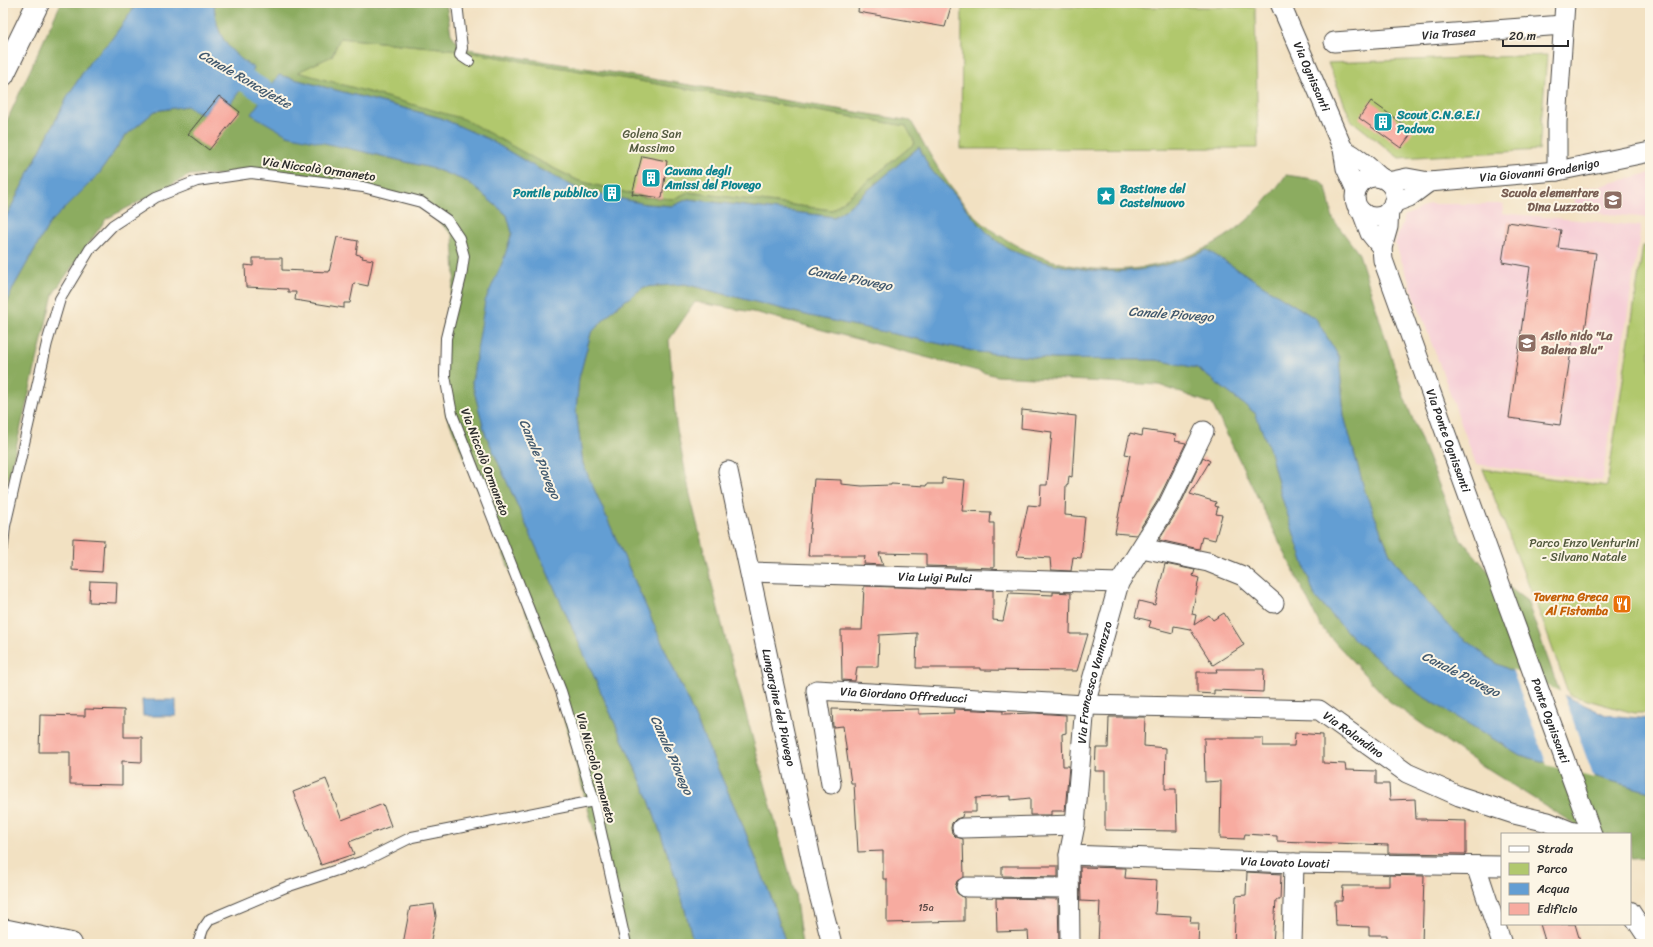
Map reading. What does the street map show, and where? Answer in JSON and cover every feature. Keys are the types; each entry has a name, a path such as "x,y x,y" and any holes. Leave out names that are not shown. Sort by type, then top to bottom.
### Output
{"main road":[{"path":"3,75 38,3"},
{"path":"3,930 71,944"}],"street":[{"name":"Via Ognissanti","path":"1280,3 1343,150 1346,168 1356,190"},
{"path":"1557,171 1557,122 1565,3"},
{"name":"Via Trasea","path":"1334,42 1563,25"},
{"path":"1343,150 1360,159 1384,180 1394,192 1391,206"},
{"name":"Via Giovanni Gradenigo","path":"1384,180 1408,178 1429,182 1557,171 1650,152"},
{"path":"1384,180 1373,177 1366,179 1356,190 1355,198 1357,206 1368,216 1383,214 1391,206 1409,197 1429,182"},
{"name":"Via Ponte Ognissanti","path":"1391,206 1388,227 1382,248 1383,260 1518,633"},
{"name":"Via Ponte Ognissanti","path":"1362,212 1370,233 1382,248"},
{"name":"Via Francesco Vannozzo","path":"1070,944 1068,888 1069,855 1075,825 1085,705 1119,583 1168,506 1204,432"},
{"name":"Lungargine del Piovego","path":"728,470 818,891 832,944"},
{"path":"1142,548 1208,562 1243,576 1274,603"},
{"name":"Via Luigi Pulci","path":"750,572 1119,583"},
{"name":"Ponte Ognissanti","path":"1518,633 1592,833"},
{"name":"Via Giordano Offreducci","path":"832,784 816,690 1085,705"},
{"name":"Via Rolandino","path":"1085,705 1319,710 1407,773 1459,796 1514,814 1548,822 1570,831 1579,833"},
{"path":"962,828 1075,825"},
{"name":"Via Lovato Lovati","path":"1069,855 1294,862 1501,866"},
{"path":"1292,944 1294,862"},
{"path":"1476,866 1502,944"},
{"path":"966,887 1068,888"},
{"path":"1631,915 1650,941"}],"lane":[{"path":"457,3 462,48 460,54 469,61"},
{"name":"Via Niccolò Ormaneto","path":"3,546 5,526 47,343 60,299 90,249 113,224 156,197 197,181 251,173 363,187 421,202 447,220 459,238 464,256 461,277 446,338 445,376 452,414 561,691 594,801 626,944"},
{"path":"198,944 203,929 210,919 286,887 364,861 412,838 594,801"}],"shaded area":[{"name":"Scuola elementare Dina Luzzatto","path":"1650,173 1650,218 1575,211 1575,189 1599,186"},
{"name":"Asilo nido \"La Balena Blu\"","path":"1429,204 1504,204 1502,213 1641,226 1602,481 1476,464 1395,243 1405,216"}],"green space":[{"path":"61,3 136,3 111,40 91,60 69,94 3,223 3,129"},
{"path":"214,3 446,3 451,34 462,48 911,121 933,160 949,184 967,207 984,224 995,233 1033,253 1060,263 1088,268 1116,270 1145,267 1173,261 1200,251 1234,231 1251,217 1273,193 1286,175 1319,180 1326,187 1333,219 1359,254 1404,397 1460,538 1489,572 1527,601 1560,693 1497,664 1453,631 1423,598 1390,554 1365,492 1344,416 1339,357 1316,319 1207,250 1170,264 1134,271 1097,271 1057,265 1026,256 1005,247 987,232 951,190 932,171 919,147 846,209 834,217 688,199 673,206 645,204 580,190 535,167 488,139 441,118 279,75 365,152 435,169 468,182 507,215 512,232 477,350 472,383 485,433 648,797 679,887 694,944 622,944 609,887 556,689 480,494 446,414 441,336 455,276 453,235 417,201 290,174 190,175 106,219 53,294 3,501 3,314 13,288 49,224 99,174 124,137 155,111 187,106 219,96 254,68 230,49 220,33","holes":["340,38 450,49 906,126 915,143 832,210 688,192 674,199 644,197 579,181 539,161 464,119 298,72 332,56"]},
{"path":"962,7 1255,7 1258,148 961,149"},
{"name":"Golena San Massimo","path":"340,38 450,49 907,126 915,143 832,210 688,192 674,199 644,197 579,181 539,161 297,72 332,56"},
{"path":"1547,55 1539,150 1399,158 1351,120 1328,63"},
{"name":"Parco Enzo Venturini - Silvano Natale","path":"1643,246 1650,246 1650,713 1634,713 1569,695 1543,622 1483,469 1607,486"},
{"path":"685,284 810,316 978,352 1053,359 1157,360 1197,368 1255,413 1269,448 1282,498 1315,597 1354,639 1419,694 1520,755 1650,792 1650,858 1631,859 1631,833 1588,833 1479,764 1389,701 1321,627 1212,404 1159,385 997,376 758,313 695,302 669,340 676,424 690,495 724,633 795,894 802,944 786,944 771,897 743,826 583,464 576,410 579,378 591,333 615,308 644,287"}],"water":[{"path":"136,3 214,3 220,33 230,49 254,68 247,81 230,104 219,96 203,115 187,106 155,111 124,137 99,174 49,224 13,288 3,314 3,223 69,94 91,60 111,40"},
{"name":"Canale Piovego","path":"279,75 441,118 488,139 535,167 580,190 645,204 673,206 688,199 834,217 846,209 919,147 932,171 951,190 987,232 1005,247 1026,256 1057,265 1097,271 1134,271 1170,264 1207,250 1316,319 1339,357 1344,416 1365,492 1390,554 1423,598 1453,631 1497,664 1606,715 1650,719 1650,792 1520,755 1419,694 1354,639 1315,597 1282,498 1269,448 1255,413 1197,368 1157,360 1053,359 978,352 810,316 685,284 644,287 615,308 591,333 579,378 576,410 583,464 743,826 771,897 786,944 694,944 679,887 648,797 485,433 472,383 485,301 503,261 512,233 507,215 468,182 435,169 287,135 251,114"},
{"path":"142,700 176,700 176,716 143,716"}],"pier":[{"path":"1512,669 1563,693 1594,778 1547,765"}],"building":[{"path":"859,3 952,3 945,27 858,12"},
{"path":"219,96 240,112 209,150 188,134"},
{"name":"Scout C.N.G.E.I Padova","path":"1371,101 1413,131 1401,148 1359,118"},
{"name":"Cavana degli Amissi del Piovego","path":"642,156 667,161 662,198 632,194"},
{"path":"1508,222 1561,230 1558,248 1596,253 1585,331 1574,330 1560,425 1509,418 1530,267 1502,262"},
{"path":"337,237 358,241 356,254 363,256 362,258 373,260 368,286 354,283 350,303 344,303 344,308 295,300 296,292 288,292 288,289 246,287 245,265 253,266 253,258 282,258 282,270 329,272"},
{"path":"1022,410 1076,416 1072,477 1069,476 1068,484 1066,485 1065,515 1085,517 1081,558 1073,557 1071,571 1051,570 1050,558 1017,556 1028,505 1040,506 1041,485 1047,485 1052,432 1021,428"},
{"path":"1143,430 1176,435 1175,441 1186,443 1158,500 1136,535 1115,533 1130,455 1125,454 1130,433 1142,436"},
{"path":"1203,457 1210,461 1190,494 1216,502 1215,506 1218,507 1216,514 1222,515 1215,540 1202,537 1199,549 1159,540 1178,510"},
{"path":"942,478 965,480 962,511 991,512 990,523 994,523 994,568 926,566 926,554 879,553 883,565 864,564 865,556 808,556 814,479 841,480 841,484 862,486 891,484 926,486 927,484 942,484"},
{"path":"73,538 104,540 102,572 72,570"},
{"path":"1165,564 1195,570 1193,576 1199,578 1192,614 1196,615 1194,625 1209,615 1213,620 1224,613 1244,645 1213,665 1190,629 1174,626 1173,633 1149,627 1151,621 1135,617 1139,601 1155,605"},
{"path":"90,581 117,582 116,603 89,602"},
{"path":"864,586 993,590 993,620 1003,621 1009,593 1053,595 1053,592 1071,593 1070,634 1088,634 1077,671 916,668 917,633 879,635 878,667 857,667 855,681 842,680 841,630 862,630"},
{"path":"1216,669 1264,669 1263,692 1214,690 1214,694 1197,693 1197,672 1217,672"},
{"path":"85,709 124,710 124,737 142,737 142,762 122,761 122,785 70,784 70,752 39,752 40,715 85,716"},
{"path":"832,709 919,709 919,714 954,713 953,709 1003,711 1003,714 1035,713 1066,715 1066,733 1062,734 1063,766 1069,766 1065,811 1051,811 1051,815 1030,815 1030,798 1011,800 1011,796 976,798 976,812 963,812 962,817 956,819 952,823 951,828 952,833 956,837 963,839 964,877 957,881 955,887 957,893 964,898 964,921 887,923 887,879 883,879 883,851 858,852 854,783 851,783 843,726 833,727"},
{"path":"1109,717 1145,717 1144,746 1166,748 1165,789 1176,789 1177,831 1105,830 1105,771 1095,771 1096,748 1108,748"},
{"path":"1295,733 1323,735 1323,763 1345,764 1346,770 1376,771 1376,784 1389,784 1390,800 1415,799 1416,819 1466,821 1466,854 1388,853 1388,845 1277,841 1277,836 1245,834 1244,839 1220,838 1221,781 1205,782 1204,738 1263,738 1263,746 1294,746"},
{"path":"326,779 342,820 383,804 391,826 349,842 354,854 321,865 293,792"},
{"path":"1002,866 1058,866 1058,877 1002,876"},
{"path":"1080,867 1126,868 1125,878 1157,880 1155,914 1191,916 1190,923 1199,923 1198,944 1098,944 1100,902 1081,901"},
{"path":"1247,872 1281,874 1280,900 1276,900 1273,944 1234,944 1236,896 1246,895"},
{"path":"1389,875 1424,876 1422,944 1387,944 1387,935 1369,935 1369,927 1336,926 1335,901 1342,901 1343,886 1389,886"},
{"path":"996,898 1058,899 1059,944 1029,944 1028,931 997,932"},
{"path":"434,904 436,916 430,944 403,944 410,907"},
{"path":"1540,925 1575,925 1581,944 1546,944"}],"waterway":[{"name":"Canale Roncajette","path":"220,65 286,105 293,107"}],"place":[{"name":"Scout C.N.G.E.I Padova","path":"1383,122"},
{"name":"Cavana degli Amissi del Piovego","path":"651,178"},
{"name":"Pontile pubblico","path":"612,193"},
{"name":"Bastione del Castelnuovo","path":"1106,196"},
{"name":"Scuola elementare Dina Luzzatto","path":"1613,200"},
{"name":"Asilo nido \"La Balena Blu\"","path":"1527,343"},
{"name":"Taverna Greca Al Fistomba","path":"1622,604"}]}
